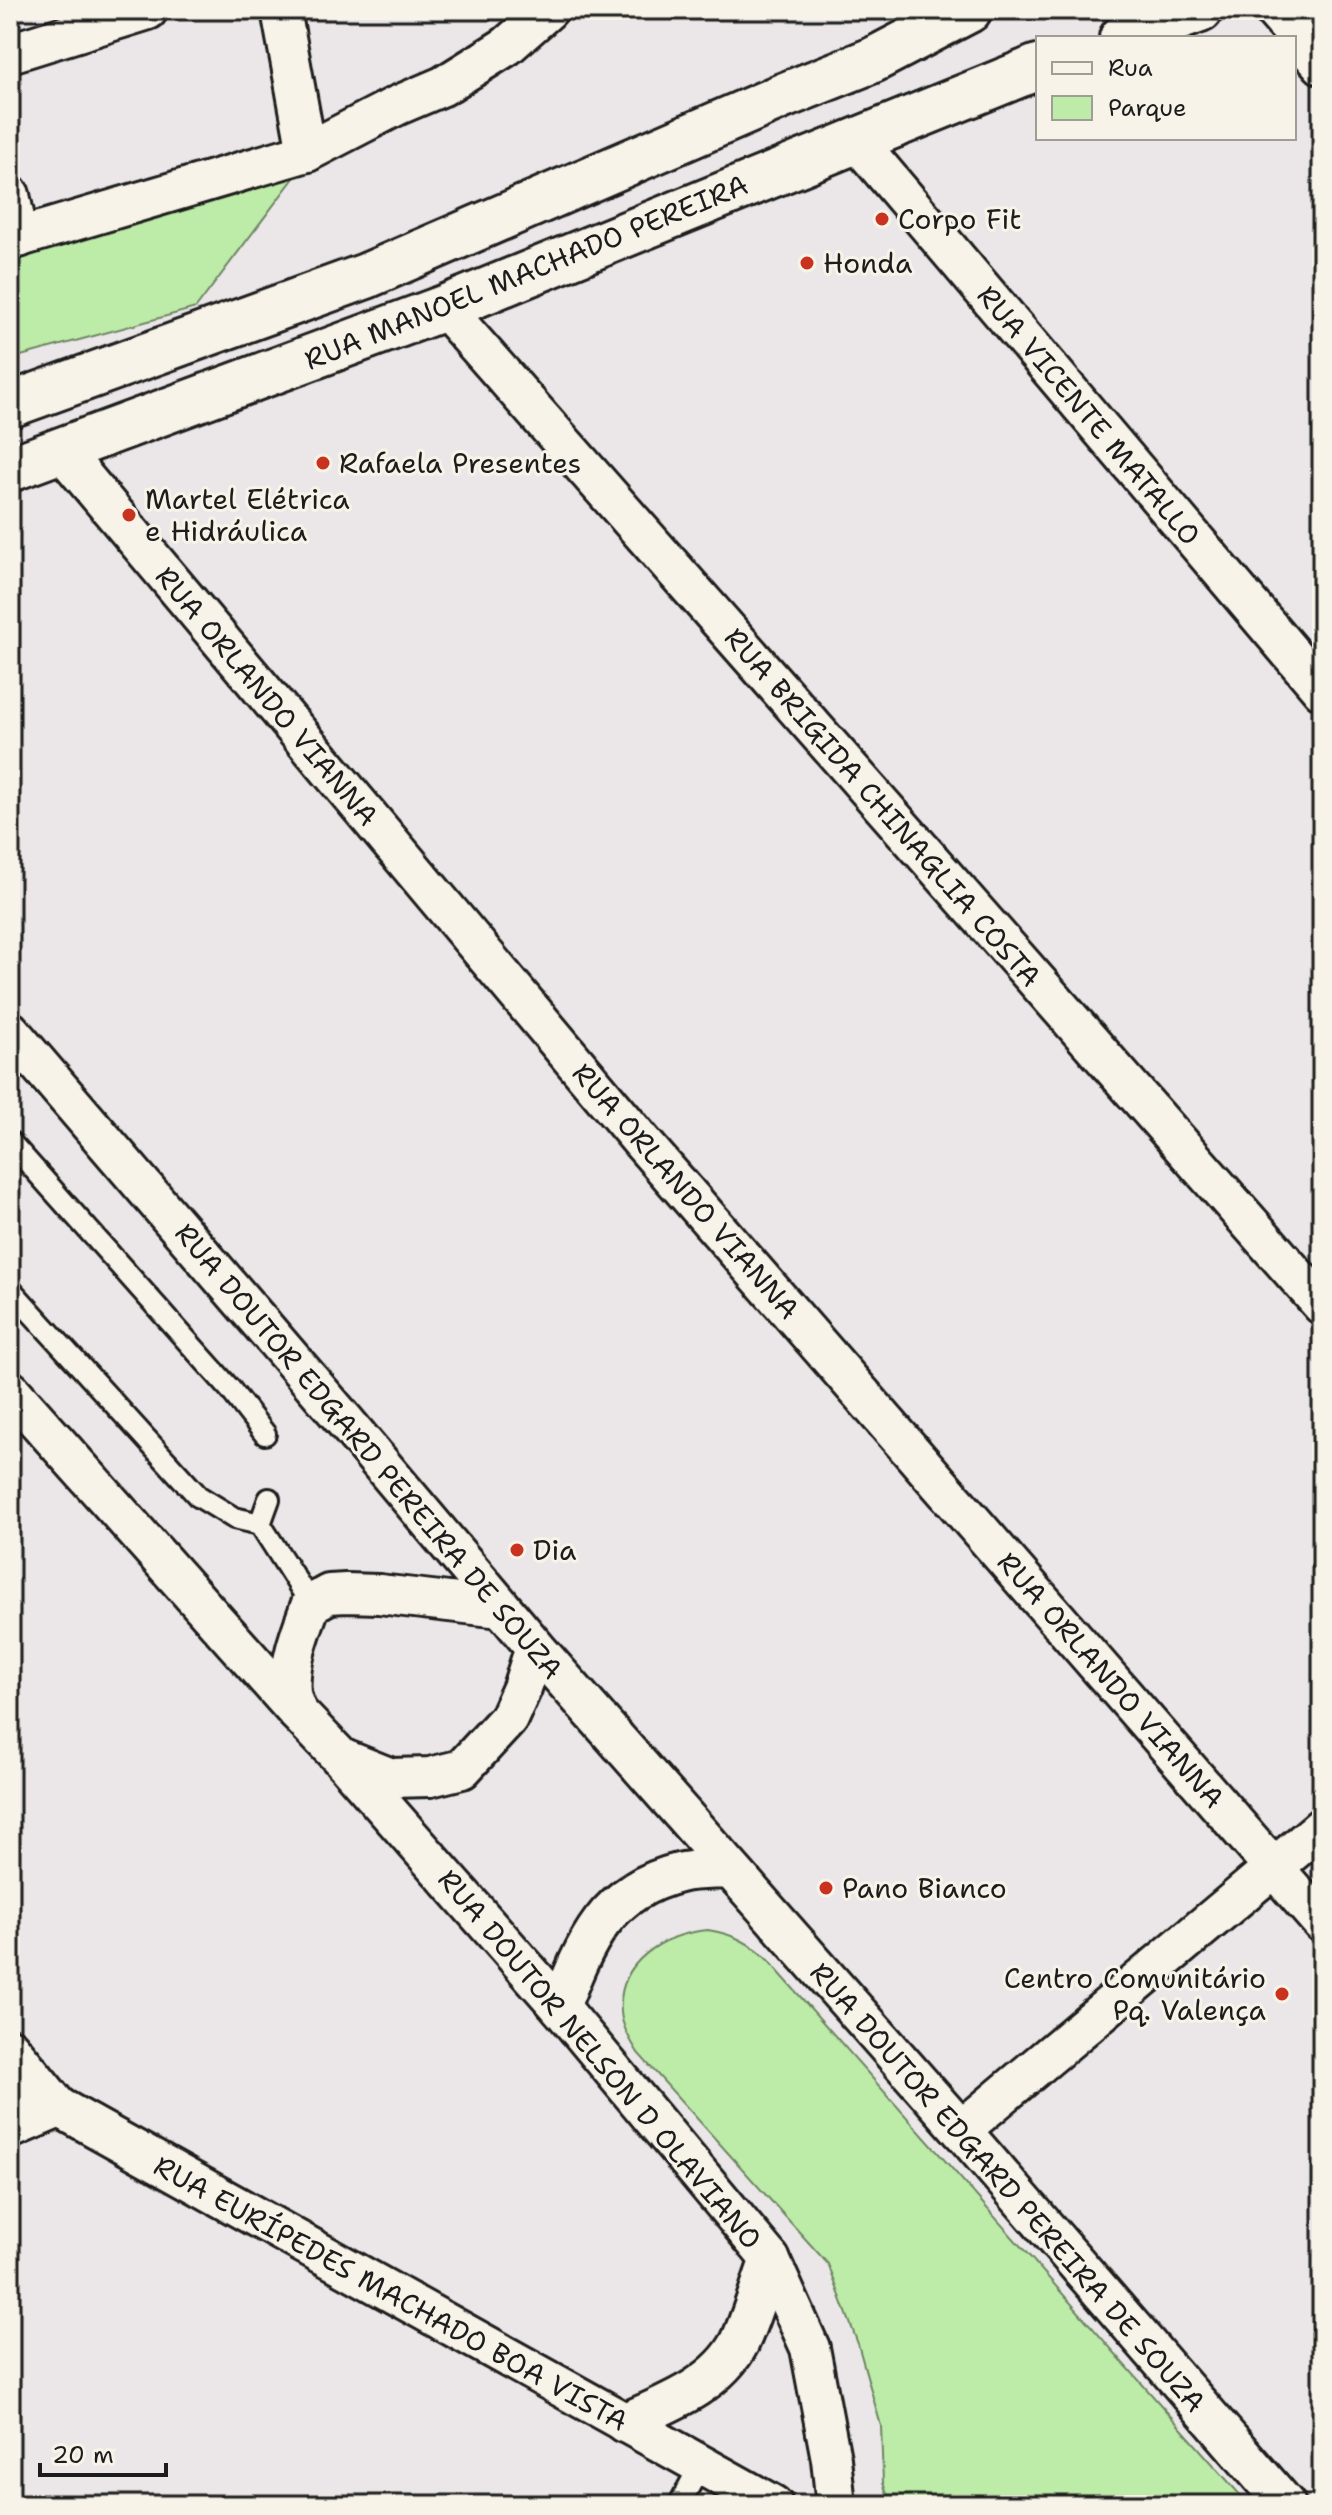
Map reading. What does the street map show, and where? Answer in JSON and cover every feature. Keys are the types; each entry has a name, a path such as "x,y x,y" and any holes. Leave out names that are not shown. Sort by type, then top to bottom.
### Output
{"main road":[{"name":"RUA MANOEL MACHADO PEREIRA","path":"10,405 366,276 873,60 969,10"},
{"path":"1128,36 1200,10"},
{"name":"RUA MANOEL MACHADO PEREIRA","path":"10,469 444,308 1036,68"}],"street":[{"path":"10,53 148,10"},
{"path":"281,10 307,152"},
{"path":"10,195 14,239 307,152 396,106 443,86 507,46 548,10"},
{"path":"1274,10 1322,65"},
{"name":"RUA VICENTE MATALLO","path":"856,140 1322,690"},
{"name":"RUA BRIGIDA CHINAGLIA COSTA","path":"444,308 1322,1305"},
{"name":"RUA ORLANDO VIANNA","path":"61,450 641,1141 1322,1923"},
{"name":"RUA DOUTOR EDGARD PEREIRA DE SOUZA","path":"10,1031 501,1608 1286,2505"},
{"name":"RUA DOUTOR NELSON D OLAVIANO","path":"10,1390 560,2007 770,2259 739,2343 718,2370 677,2399 624,2423"},
{"path":"297,1712 291,1693 293,1663 311,1604 329,1594 379,1594 501,1608"},
{"name":"RUA DOUTOR NELSON D OLAVIANO","path":"341,1758 391,1778 430,1777 462,1769 508,1719 535,1647"},
{"path":"961,2130 1322,1827"},
{"path":"560,2007 599,1923 624,1898 681,1872 729,1869"},
{"path":"10,2048 59,2108 10,2129"},
{"name":"RUA EURÍPEDES MACHADO BOA VISTA","path":"10,2080 773,2505"},
{"path":"770,2259 810,2348 831,2459 836,2505"}],"lane":[{"path":"10,1142 230,1389 265,1434"},
{"path":"10,1289 198,1496 234,1518 260,1524 311,1604"},
{"path":"260,1524 269,1499"},
{"path":"679,2505 700,2466"}],"green space":[{"path":"297,174 196,308 10,359 10,255"},
{"path":"708,1930 740,1940 768,1960 1249,2505 891,2505 883,2483 881,2426 858,2344 828,2264 638,2053 623,2023 622,1994 635,1965 660,1944 675,1937"}],"place":[{"name":"Corpo Fit","path":"882,219"},
{"name":"Honda","path":"807,263"},
{"name":"Rafaela Presentes","path":"323,463"},
{"name":"Martel Elétrica e Hidráulica","path":"129,515"},
{"name":"Dia","path":"517,1550"},
{"name":"Pano Bianco","path":"826,1888"},
{"name":"Centro Comunitário Pq. Valença","path":"1282,1994"}]}
